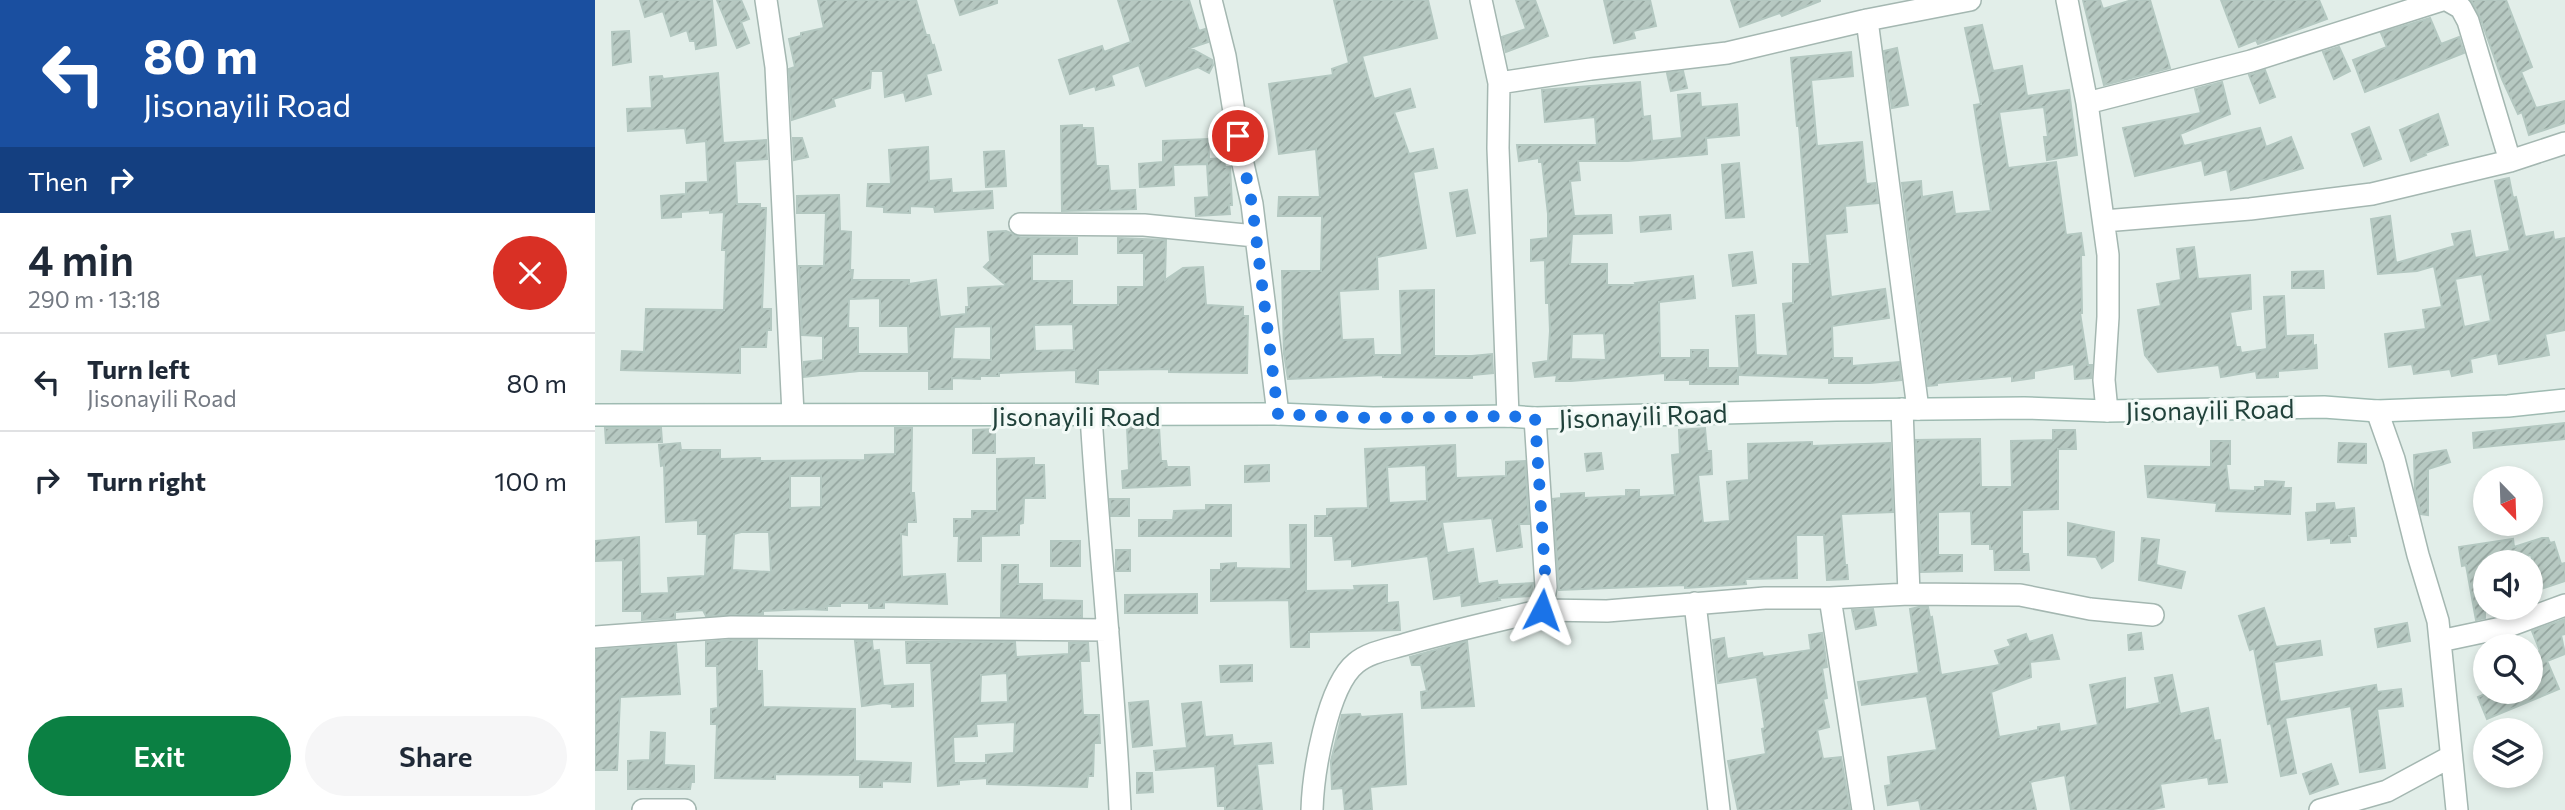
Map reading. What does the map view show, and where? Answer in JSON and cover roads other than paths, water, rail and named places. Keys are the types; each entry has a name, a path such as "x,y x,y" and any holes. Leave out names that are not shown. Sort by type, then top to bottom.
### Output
{"street":[{"path":"766,0 776,67 793,414"},
{"path":"1211,0 1225,56 1252,204 1278,414"},
{"path":"1481,0 1499,83 1498,148 1508,416"},
{"path":"1499,83 1727,53 1867,20 1913,5 1970,0"},
{"path":"2067,0 2087,103 2108,256 2104,380 2107,411"},
{"path":"2087,103 2251,61 2444,0 2461,8 2469,21 2511,161"},
{"path":"1867,20 1910,409 1909,594"},
{"path":"2104,221 2250,209 2372,194 2511,161 2565,143"},
{"path":"1020,224 1144,225 1255,236"},
{"name":"Jisonayili Road","path":"595,415 1278,414 1373,418 1535,418 2024,408 2107,411 2324,407 2377,411 2565,400"},
{"path":"2377,411 2393,458 2438,621 2457,810"},
{"path":"1091,415 1115,698 1120,810"},
{"path":"1535,418 1546,587 1542,610"},
{"path":"1313,810 1313,785 1319,746 1343,679 1355,663 1374,654 1445,633 1542,610 1607,611 1765,598 1909,594 2020,595 2090,610 2153,615"},
{"path":"1830,598 1863,810"},
{"path":"1695,603 1719,810"},
{"path":"2440,641 2506,626 2565,605"},
{"path":"595,636 730,627 1108,630"},
{"path":"2327,809 2387,791 2450,757"},
{"path":"643,810 685,810"}]}
